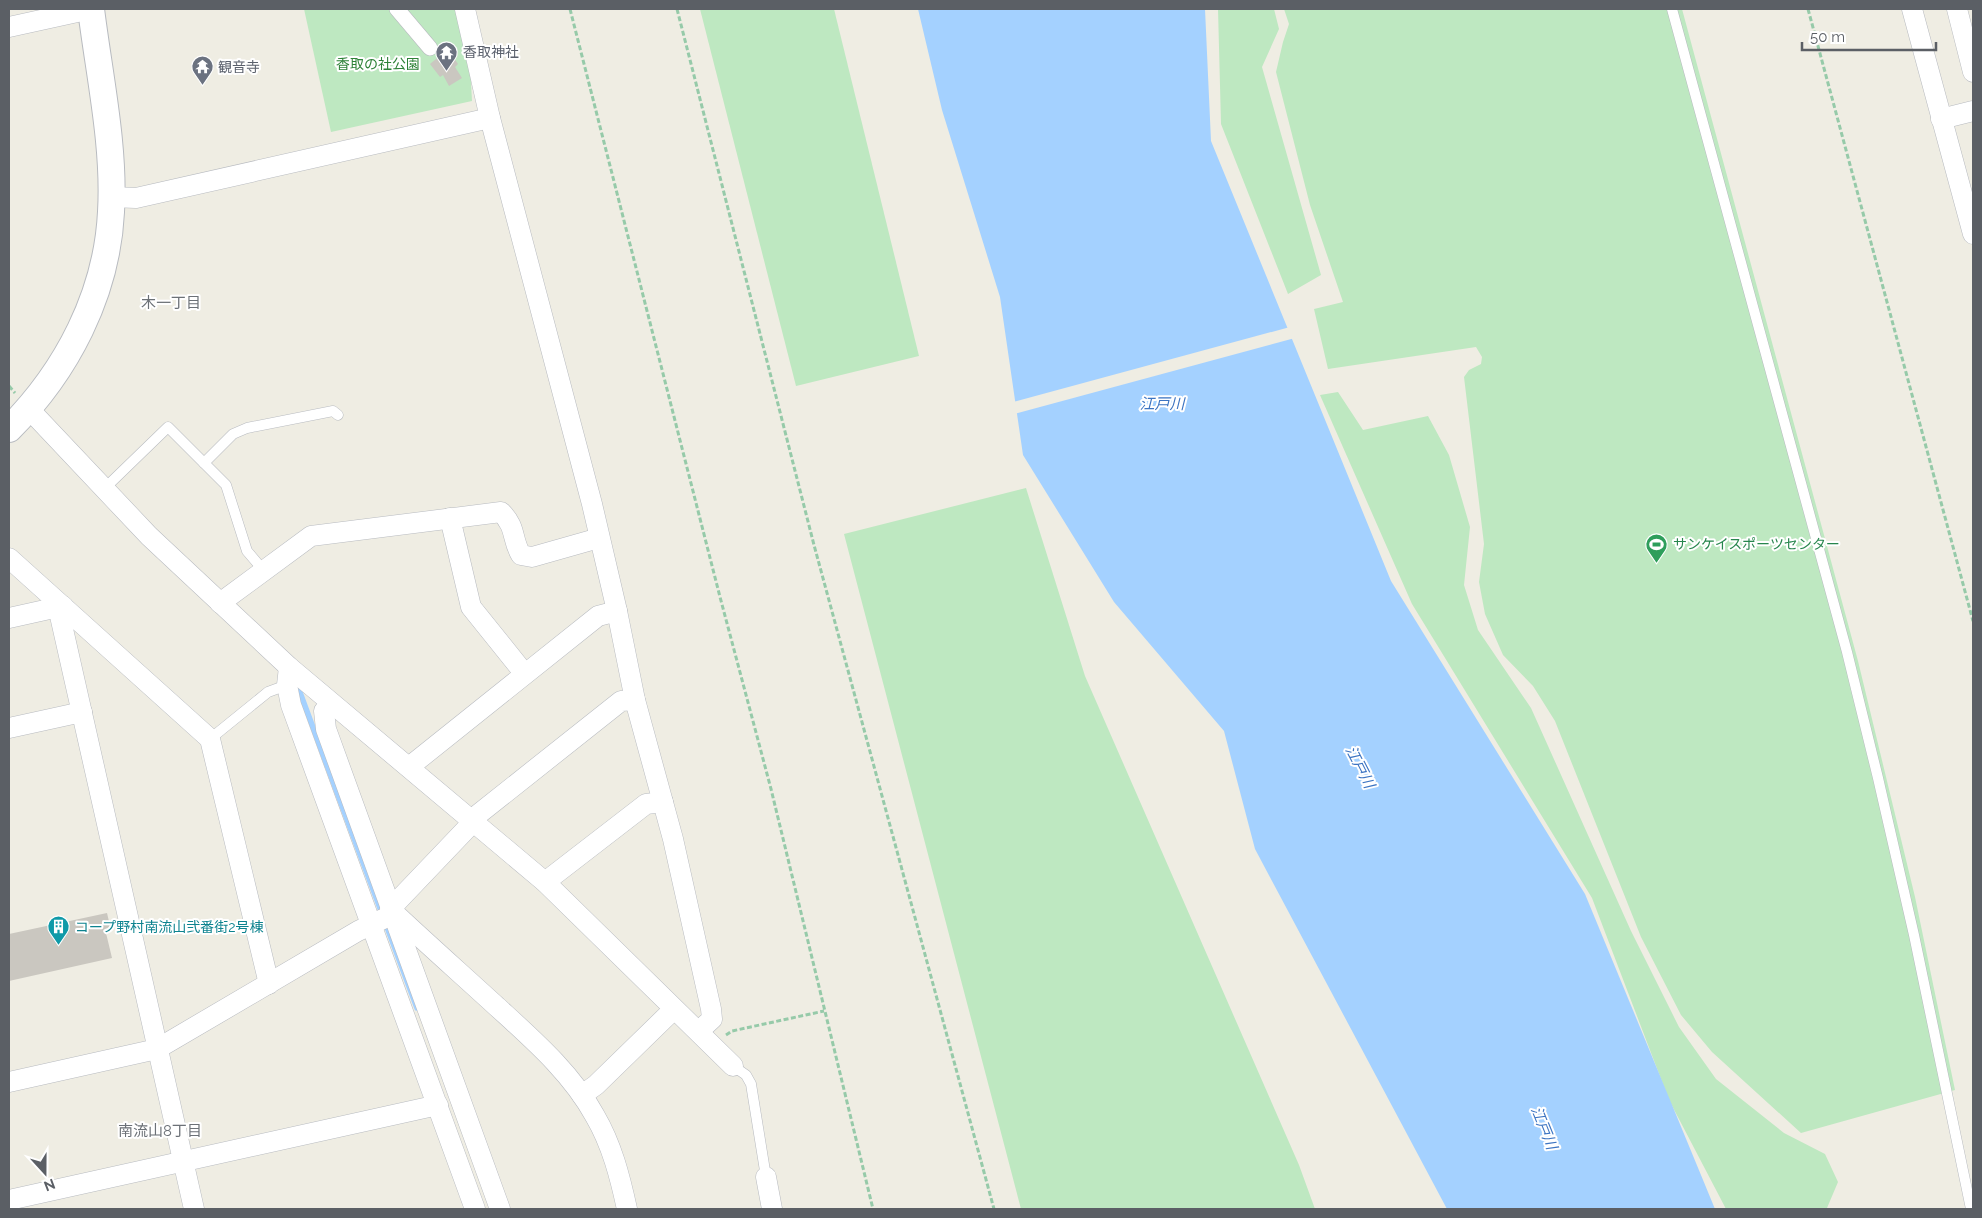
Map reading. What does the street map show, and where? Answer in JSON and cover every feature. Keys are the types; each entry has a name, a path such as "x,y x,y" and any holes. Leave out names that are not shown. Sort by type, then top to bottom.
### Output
{"street":[{"path":"9,27 91,9 108,147 111,197 108,242 93,301 57,371 28,409 9,429"},
{"path":"397,9 430,48"},
{"path":"465,9 490,118 617,611 634,700 674,839 711,1008 712,1018 706,1037"},
{"path":"1912,9 1973,234"},
{"path":"1957,9 1973,72"},
{"path":"1941,119 1973,111"},
{"path":"111,197 136,198 490,118"},
{"path":"28,409 149,536 220,603 288,676 331,704 408,766 545,882 673,1010 706,1037 734,1066"},
{"path":"220,603 311,536 501,512 511,522 516,546 521,555 532,557 599,538"},
{"path":"450,518 471,607 524,673"},
{"path":"9,558 60,606 210,739 269,984"},
{"path":"9,618 60,606"},
{"path":"60,606 82,712 194,1209"},
{"path":"408,766 598,616 617,611"},
{"path":"288,676 291,705 475,1209"},
{"path":"9,1082 158,1049 372,924 391,912 472,821 622,701 634,700"},
{"path":"331,704 324,710 326,729 500,1209"},
{"path":"9,728 82,712"},
{"path":"545,882 646,804 662,802"},
{"path":"391,912 519,1027 560,1068 582,1095 608,1142 618,1168 627,1209"},
{"path":"582,1095 596,1086 673,1010"},
{"path":"9,1200 438,1105"},
{"path":"766,1177 772,1209"}],"lane":[{"path":"1672,9 1868,739 1914,935 1970,1209"},
{"path":"204,462 234,434 247,428 333,411 338,414"},
{"path":"104,489 168,427 226,486 248,551 264,571"},
{"path":"210,739 288,676"},
{"path":"734,1066 746,1075 751,1084 766,1177"}],"path":[{"path":"570,9 771,789 873,1209"},
{"path":"677,9 814,545 994,1209"},
{"path":"1808,9 1973,621"},
{"path":"706,1037 824,1010"}],"green space":[{"name":"香取の社公園","path":"304,9 456,9 470,64 472,101 331,132"},
{"path":"700,9 834,9 919,356 796,386"},
{"path":"1218,9 1274,9 1279,29 1262,67 1321,275 1288,294 1221,124"},
{"name":"サンケイスポーツセンター","path":"1284,9 1682,9 1858,661 1915,897 1955,1090 1801,1133 1712,1052 1681,1015 1641,937 1555,721 1533,686 1503,655 1485,614 1479,582 1484,544 1464,377 1469,370 1481,364 1482,357 1476,347 1328,369 1314,309 1343,302 1310,205 1276,72 1289,24"},
{"path":"1338,392 1363,430 1428,416 1449,455 1470,527 1464,585 1478,630 1531,708 1631,931 1679,1027 1716,1079 1784,1133 1825,1154 1838,1182 1827,1208 1726,1209 1669,1100 1592,898 1412,604 1320,395"},
{"path":"1026,488 1085,676 1299,1165 1315,1209 1021,1209 844,534"}],"water":[{"name":"江戸川","path":"918,9 1205,9 1211,141 1391,581 1585,894 1715,1209 1447,1209 1255,849 1224,731 1114,602 1023,455 1000,297 942,110"}],"pier":[{"path":"1290,327 1295,338 1014,414 1013,402"}],"building":[{"name":"香取神社","path":"448,49 458,64 455,67 462,78 449,86 443,75 440,77 430,64"},
{"name":"コープ野村南流山弐番街2号棟","path":"107,913 111,930 106,933 112,958 9,981 9,934"}],"waterway":[{"path":"298,687 417,1008"}],"place":[{"name":"香取神社","path":"447,71"},
{"name":"観音寺","path":"202,86"},
{"name":"サンケイスポーツセンター","path":"1657,563"},
{"name":"コープ野村南流山弐番街2号棟","path":"59,946"}],"district":[{"name":"木一丁目","path":"171,303"},
{"name":"南流山8丁目","path":"160,1131"}]}
